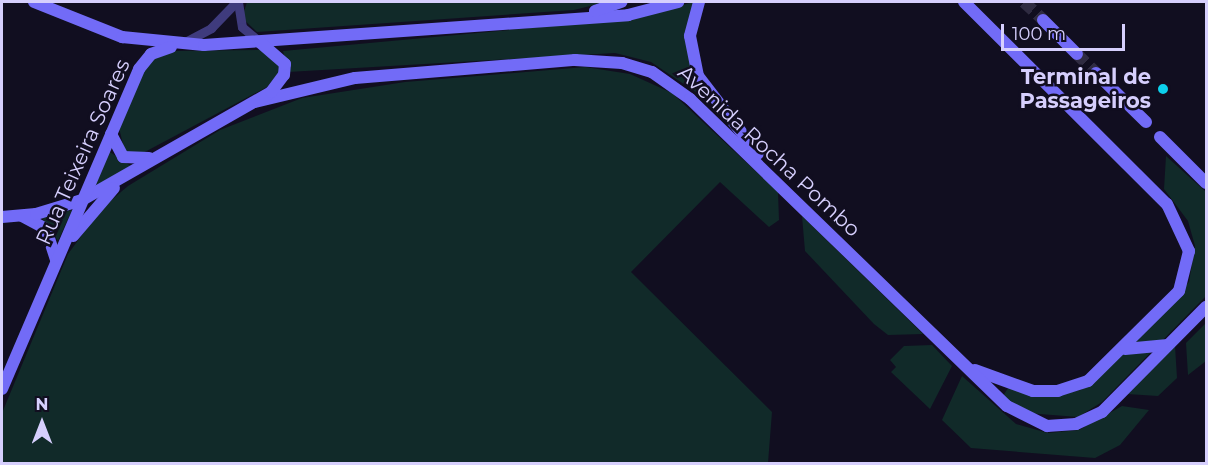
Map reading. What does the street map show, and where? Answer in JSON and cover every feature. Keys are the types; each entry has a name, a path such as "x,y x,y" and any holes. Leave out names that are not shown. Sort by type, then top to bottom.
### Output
{"main road":[{"path":"34,2 110,34 178,45 260,42 646,12 678,2"},
{"path":"564,17 621,2"},
{"path":"699,2 690,36 698,76 792,195"},
{"name":"Avenida Rocha Pombo","path":"964,2 1167,204 1182,227 1189,250 1184,281 1125,349 1088,381 1058,391 1022,388 966,366"},
{"path":"1043,20 1077,54"},
{"path":"2,217 21,216 82,200 127,176 153,157 255,102 279,84 285,69 279,54 260,42"},
{"name":"Rua Teixeira Soares","path":"2,388 142,64 152,54 178,45"},
{"name":"Avenida Rocha Pombo","path":"255,102 355,78 575,60 622,63 677,88 792,195 1020,416 1061,426 1102,411 1206,307"},
{"path":"1096,73 1146,122"},
{"path":"111,134 123,157 153,157"},
{"path":"1160,137 1206,183"},
{"name":"Rua Teixeira Soares","path":"56,262 90,213 127,176"},
{"path":"21,216 46,229 56,262"},
{"path":"1125,349 1168,345"}],"street":[{"name":"Rua Teixeira Soares","path":"178,45 211,28 237,2"},
{"name":"Rua Teixeira Soares","path":"237,2 242,27 260,42"}],"green space":[{"path":"247,2 606,2 574,10 257,32 242,18"},
{"path":"693,2 693,71 706,99 651,62 615,53 288,72 283,51 638,18"},
{"path":"264,50 272,52 281,70 267,87 141,154 125,152 119,128 144,63 173,51"},
{"path":"585,67 630,74 672,93 778,192 779,220 769,227 720,182 631,272 772,412 768,463 2,464 2,413 68,254 102,208 128,186 220,130 302,98 405,82"},
{"path":"107,150 131,166 95,187"},
{"path":"1166,156 1206,192 1206,296 1102,402 1078,417 1027,413 1003,396 1008,388 1059,395 1081,390 1189,282 1195,246 1188,221 1164,189"},
{"path":"72,210 58,241 42,218"},
{"path":"802,216 923,334 888,335 874,324 805,251"},
{"path":"1206,323 1206,361 1188,375 1186,343"},
{"path":"932,345 952,366 930,409 891,372 896,367 890,360 904,346"},
{"path":"1175,346 1177,378 1158,396 1127,394"},
{"path":"962,376 1016,424 1048,433 1079,430 1122,406 1149,410 1120,445 1095,458 971,448 942,420"}],"tunnel":[{"path":"1024,2 1043,20"},
{"path":"1077,54 1096,73"}],"place":[{"name":"Terminal de Passageiros","path":"1163,89"}]}
